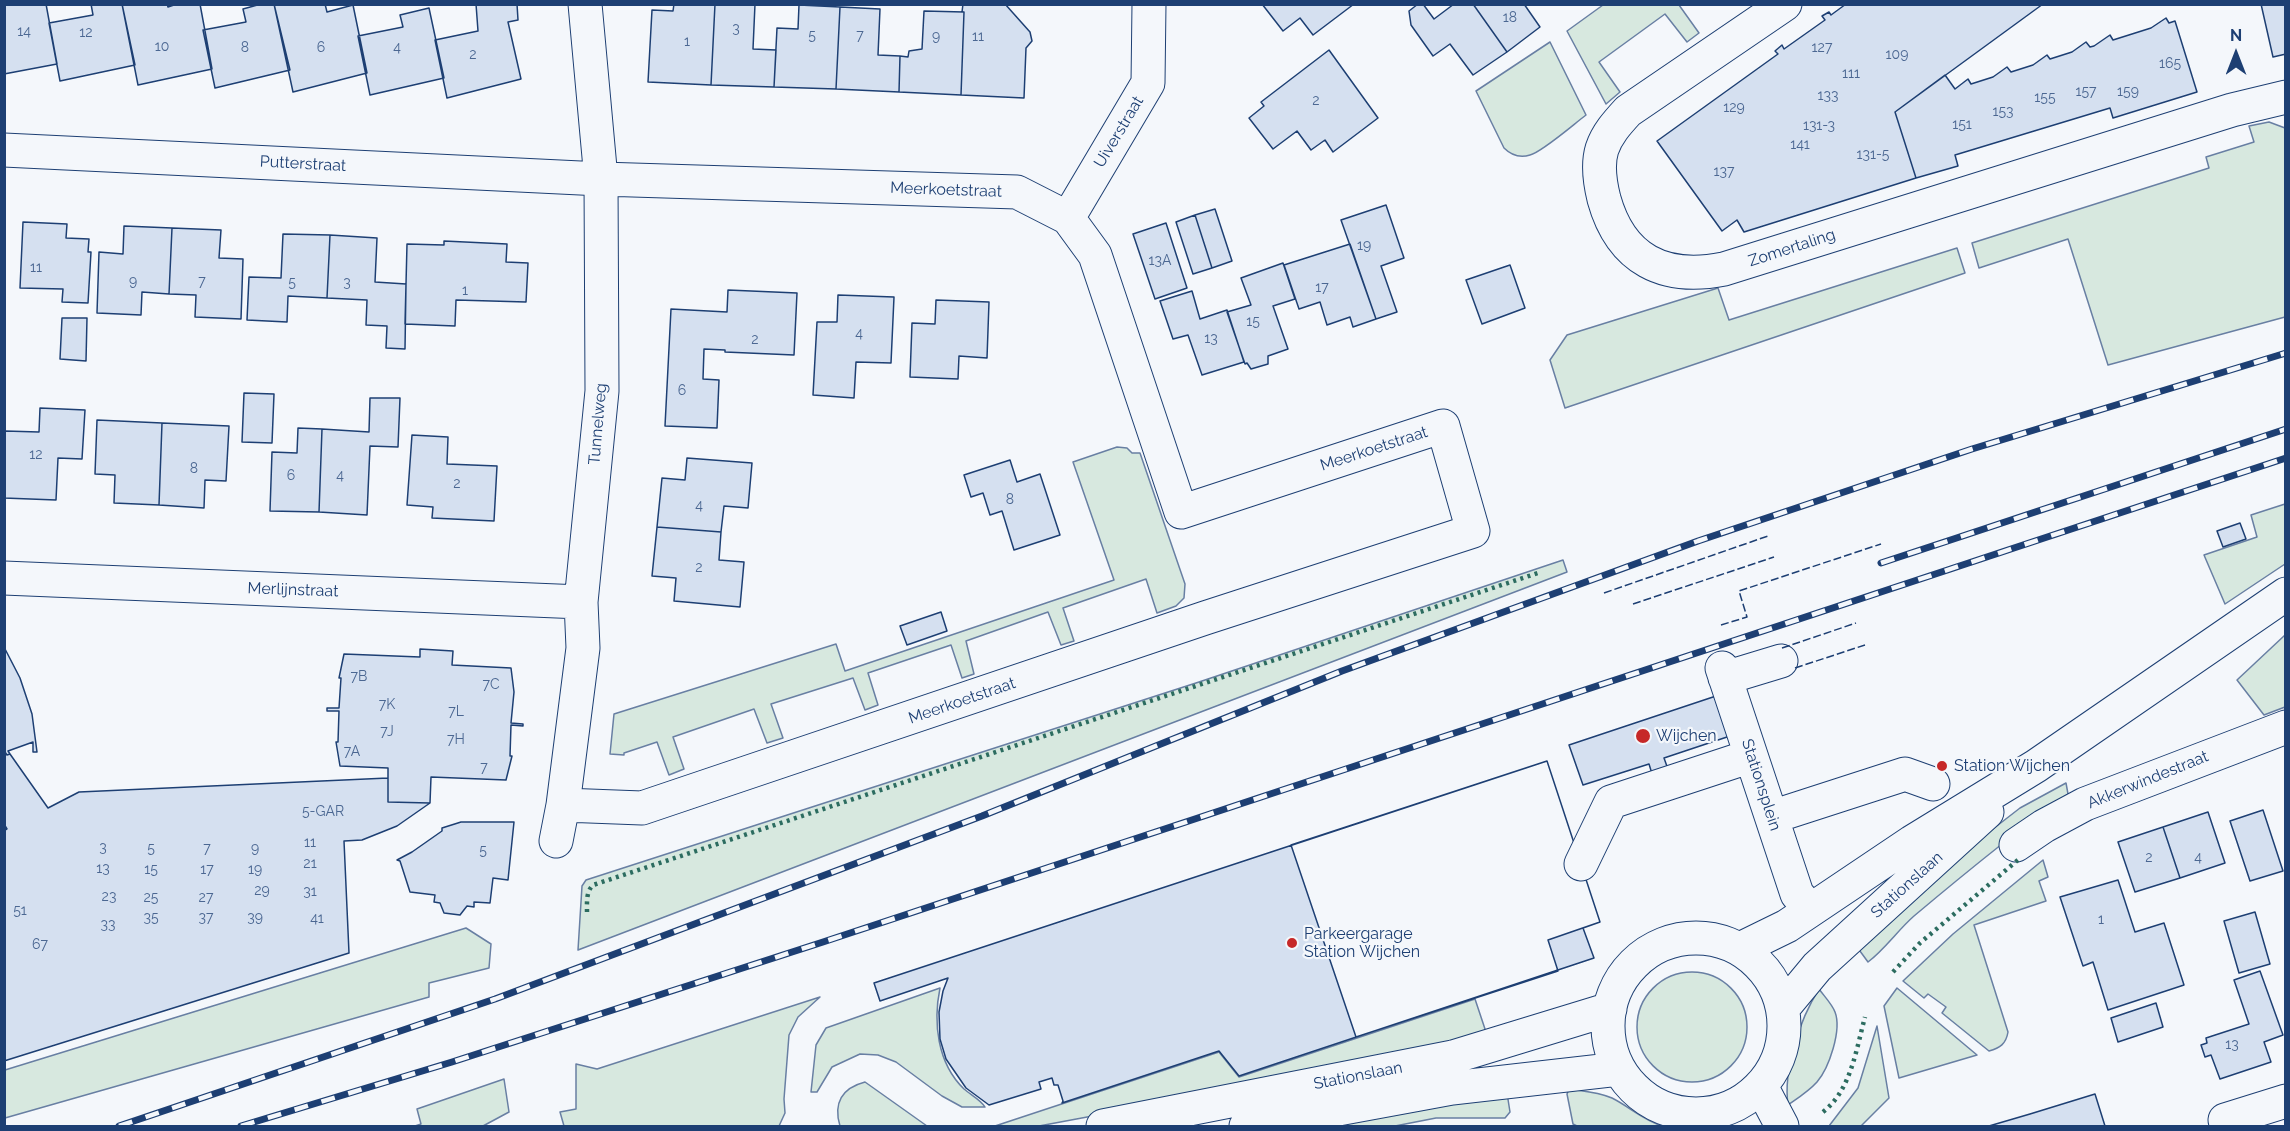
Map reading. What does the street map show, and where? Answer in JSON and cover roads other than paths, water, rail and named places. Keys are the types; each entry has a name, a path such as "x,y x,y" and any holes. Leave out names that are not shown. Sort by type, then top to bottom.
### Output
{"street":[{"name":"Tunnelweg","path":"556,841 563,805 583,648 581,602 602,391 602,179 585,4"},
{"name":"Uiverstraat","path":"1068,218 1148,83 1149,4"},
{"name":"Zomertaling","path":"1785,4 1628,111 1610,131 1601,151 1599,173 1606,205 1614,228 1633,252 1648,262 1687,272 1724,269 2232,110 2286,98"},
{"name":"Putterstraat","path":"4,150 602,179"},
{"name":"Meerkoetstraat","path":"563,805 642,808 1193,622 1473,531 1443,426 1181,512 1095,255 1068,218 1017,192 602,179"},
{"name":"Merlijnstraat","path":"4,578 581,602"},
{"name":"Stationslaan","path":"1740,949 1787,926 1912,842 2036,766 2286,594"},
{"name":"Stationsplein","path":"1781,661 1724,673 1797,894 1803,901"},
{"name":"Akkerwindestraat","path":"2016,845 2054,820 2085,804 2286,727"},
{"path":"1581,864 1611,802 1751,756"},
{"name":"Stationslaan","path":"1783,1008 1817,967 2036,766"},
{"path":"1772,817 1905,774 1933,784"},
{"path":"1686,938 1714,940 1740,949 1765,971 1774,985 1783,1008 1784,1036 1777,1063 1761,1086 1717,1120 1659,1106 1636,1091 1619,1069 1609,1040 1610,1009 1619,983 1637,962 1659,946 1686,938"},
{"name":"Stationslaan","path":"1103,1126 1453,1057 1610,1009"},
{"name":"Stationslaan","path":"1246,1126 1452,1088 1619,1069"},
{"path":"1761,1086 1782,1126"},
{"path":"2224,1120 2279,1111"}],"railway":[{"path":"119,1126 495,999 982,816 1342,671 1698,541 1972,449 2286,353"},
{"path":"1881,563 2286,429"},
{"path":"241,1126 452,1062 823,942 2286,458"}],"place":[{"name":"Wijchen","path":"1643,736"},
{"name":"Station Wijchen","path":"1942,766"},
{"name":"Parkeergarage Station Wijchen","path":"1292,943"}]}
